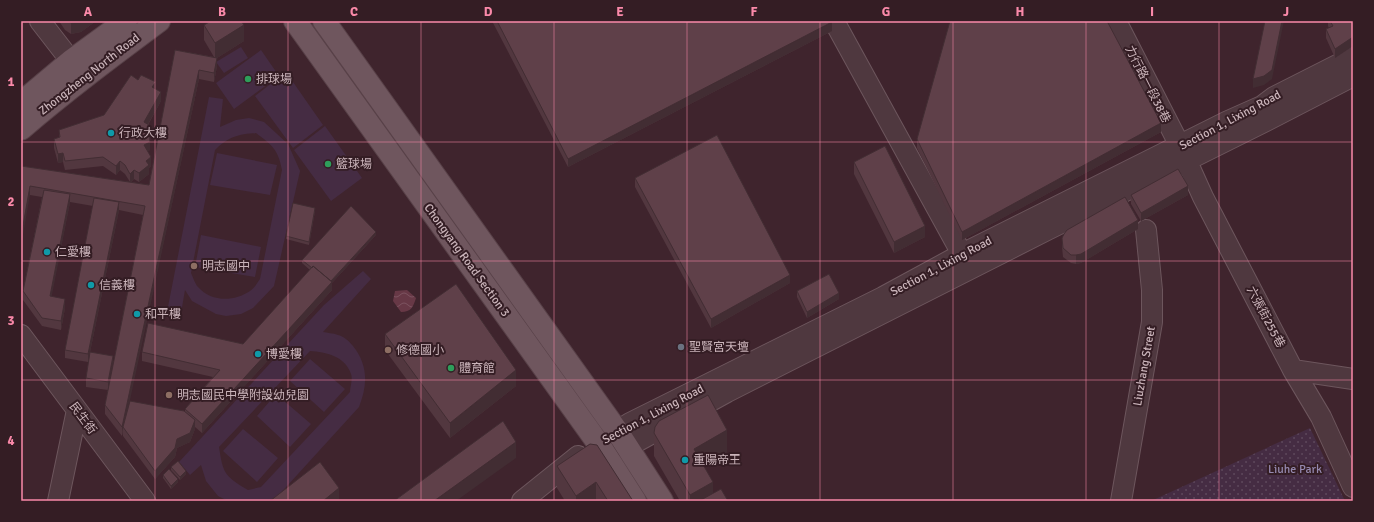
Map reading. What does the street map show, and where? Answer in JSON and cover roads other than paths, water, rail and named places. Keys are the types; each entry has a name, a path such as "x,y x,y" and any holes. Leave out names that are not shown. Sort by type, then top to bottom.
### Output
{"main road":[{"name":"Zhongzheng North Road","path":"21,103 71,60 126,21"},
{"name":"Zhongzheng North Road","path":"21,129 96,67 159,21"},
{"name":"Chongyang Road Section 3","path":"295,21 598,443 636,501"},
{"name":"Chongyang Road Section 3","path":"324,21 622,439 662,501"}],"street":[{"path":"40,21 71,60"},
{"path":"834,21 962,254"},
{"name":"力行路一段38巷","path":"1116,21 1183,153"},
{"name":"Section 1, Lixing Road","path":"598,443 622,439 727,392 1183,153 1262,106 1274,97 1353,57"},
{"name":"Section 1, Lixing Road","path":"622,439 630,424 883,296 962,254 1183,153 1266,121 1353,76"},
{"name":"六張街255巷","path":"1183,153 1203,197 1294,370 1321,417 1353,487"},
{"name":"Liuzhang Street","path":"1121,501 1152,322 1152,290 1146,230"},
{"name":"民生街","path":"22,339 77,410 129,492 145,501"},
{"path":"1294,370 1353,379"},
{"path":"58,501 77,410"},
{"path":"522,501 582,453 598,443"}],"water":[{"path":"407,290 416,298 414,304 409,310 401,312 393,301 395,291"}],"place":[{"name":"排球場","path":"248,79"},
{"name":"行政大樓","path":"111,133"},
{"name":"籃球場","path":"328,164"},
{"name":"仁愛樓","path":"47,252"},
{"name":"明志國中","path":"194,266"},
{"name":"信義樓","path":"91,285"},
{"name":"和平樓","path":"137,314"},
{"name":"聖賢宮天壇","path":"681,347"},
{"name":"修德國小","path":"388,350"},
{"name":"博愛樓","path":"258,354"},
{"name":"體育館","path":"451,368"},
{"name":"明志國民中學附設幼兒園","path":"169,395"},
{"name":"重陽帝王","path":"685,460"}],"park label":[{"name":"Liuhe Park","path":"1295,469"}]}
